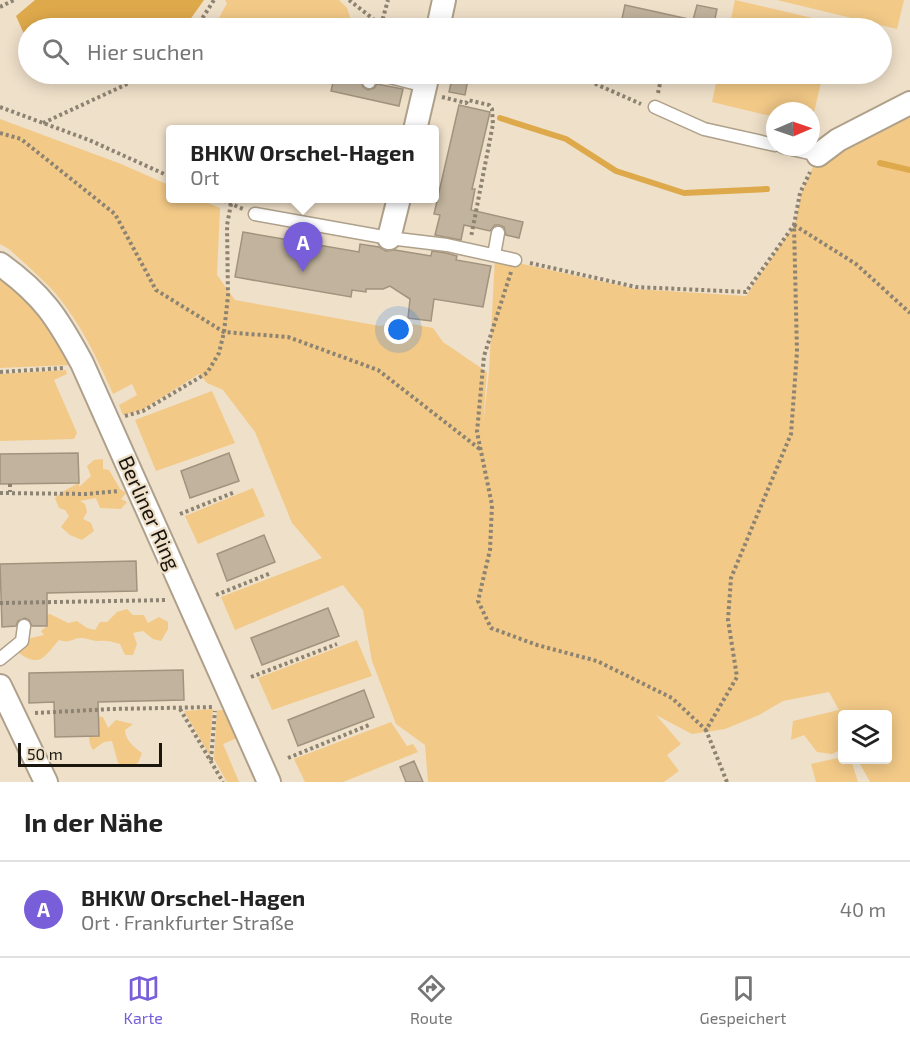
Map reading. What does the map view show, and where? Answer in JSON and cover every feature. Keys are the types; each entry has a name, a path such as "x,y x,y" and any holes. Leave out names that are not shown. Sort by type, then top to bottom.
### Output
{"street":[{"path":"440,18 444,0"},
{"path":"416,125 426,84"},
{"path":"820,154 838,140 910,103"},
{"path":"389,238 398,203"},
{"name":"Berliner Ring","path":"0,264 35,292 50,308 61,323 82,363 269,782"},
{"path":"0,686 46,782"}],"lane":[{"path":"655,106 704,129 766,143"},
{"path":"255,214 389,238 447,245 515,260"},
{"path":"494,255 498,233"},
{"path":"0,659 21,641 24,626"}],"path":[{"path":"0,7 14,0"},
{"path":"202,18 214,0"},
{"path":"349,0 372,18"},
{"path":"383,18 388,0"},
{"path":"42,123 127,84"},
{"path":"426,84 466,103 468,100 489,105 492,109 493,124 469,250"},
{"path":"596,84 641,104 655,106"},
{"path":"0,107 89,140 166,175"},
{"path":"0,133 21,139 115,214 156,290 224,332 288,337 378,370 481,450"},
{"path":"706,730 737,677 728,620 732,578 790,434 797,352 794,225 800,194 818,156"},
{"path":"108,423 143,411 207,373 219,354 224,332 228,296 227,225 231,204 255,214"},
{"path":"727,782 706,730 672,698 597,661 537,645 491,628 478,601 490,550 492,505 477,432 484,356 515,260 636,287 746,292 794,225"},
{"path":"794,225 856,264 910,313"},
{"path":"0,372 70,367 82,363"},
{"path":"10,484 10,492"},
{"path":"0,493 86,494 123,491 136,485"},
{"path":"180,514 235,492"},
{"path":"216,595 271,573"},
{"path":"0,603 171,600 185,593"},
{"path":"251,676 337,644"},
{"path":"16,719 38,713 66,711 215,707 211,761"},
{"path":"180,709 223,782"},
{"path":"288,758 369,725"}],"shaded area":[{"path":"35,0 204,0 191,18 18,18 18,20 16,16"},
{"path":"225,0 339,0 347,8 350,17 219,18 227,3"},
{"path":"735,0 812,18 731,18"},
{"path":"777,0 904,0 897,29 892,28 892,18 851,18"},
{"path":"716,84 821,84 816,102 766,102 766,115 712,102"},
{"path":"910,103 910,782 870,782 860,764 892,764 892,710 839,710 829,692 783,701 759,715 725,729 692,734 656,715 681,744 667,755 679,771 664,782 428,782 425,745 396,724 372,661 363,610 343,585 235,630 221,597 322,558 292,523 255,432 223,390 207,383 199,374 142,410 123,415 119,405 137,395 132,384 113,394 88,342 65,305 39,276 9,249 0,244 0,119 121,164 166,184 166,203 208,203 220,208 217,275 235,300 380,326 397,321 433,328 443,342 487,372 483,425 489,371 495,258 636,289 746,296 795,224 801,195 820,154"},
{"path":"0,276 33,304 56,338 69,365 0,368"},
{"path":"66,370 67,374 54,380 77,433 74,439 0,441 0,374"},
{"path":"212,391 235,443 156,471 135,420"},
{"path":"103,459 103,469 109,470 120,489 126,493 121,499 127,502 121,509 100,508 96,498 80,501 85,504 87,512 83,519 91,523 94,531 82,540 70,535 61,527 69,516 65,510 59,508 55,498 79,483 79,487 91,476 87,466 94,460"},
{"path":"253,488 265,516 198,544 185,516"},
{"path":"127,609 133,615 144,615 148,623 159,617 168,622 168,629 161,641 153,639 143,631 133,633 137,644 133,655 125,655 120,644 82,638 59,640 46,655 38,660 26,658 19,653 31,638 44,635 41,631 47,626 46,615 50,614 68,623 77,621 95,630 100,622 107,622 117,612"},
{"path":"357,640 372,676 272,710 258,678"},
{"path":"213,709 209,754 184,711"},
{"path":"217,710 225,710 237,738 223,744 239,782 227,782 214,759"},
{"path":"838,710 838,751 832,754 817,752 804,735 791,740 793,721"},
{"path":"95,716 103,717 108,728 116,720 133,724 125,730 125,734 130,743 142,753 138,763 127,767 118,763 112,741 104,742 93,750 89,737"},
{"path":"391,722 407,746 413,744 418,752 343,782 305,782 294,759"},
{"path":"838,758 838,764 852,764 858,782 816,782 811,764"}],"building":[{"path":"625,5 684,18 622,18"},
{"path":"697,5 717,9 715,18 694,18"},
{"path":"333,84 362,84 368,90 377,84 403,89 399,106 331,91"},
{"path":"451,84 467,84 465,95 449,92"},
{"path":"459,105 490,112 472,189 475,189 471,210 523,222 519,238 506,235 504,227 499,225 495,225 490,231 464,225 461,240 435,235 440,215 434,214 437,203 439,203 439,192"},
{"path":"243,232 359,252 360,244 379,247 386,251 395,250 431,256 432,251 457,256 456,260 491,266 483,307 434,299 431,321 408,318 410,299 390,286 383,289 366,289 366,292 352,290 351,297 235,277"},
{"path":"78,453 79,483 0,484 0,454"},
{"path":"229,453 239,481 190,498 181,471"},
{"path":"264,535 275,562 227,581 217,554"},
{"path":"136,561 137,591 47,593 47,626 32,626 25,618 18,621 16,626 2,627 0,564"},
{"path":"328,608 339,636 262,665 251,638"},
{"path":"183,670 184,700 98,702 99,736 55,737 54,702 29,703 29,673"},
{"path":"364,690 374,717 298,746 288,720"},
{"path":"414,761 423,782 406,782 400,767"}],"waterway":[{"path":"500,118 566,139 616,171 684,193 767,189"},
{"path":"880,163 910,170"}],"place":[{"name":"BHKW Orschel-Hagen","path":"303,272"}]}
